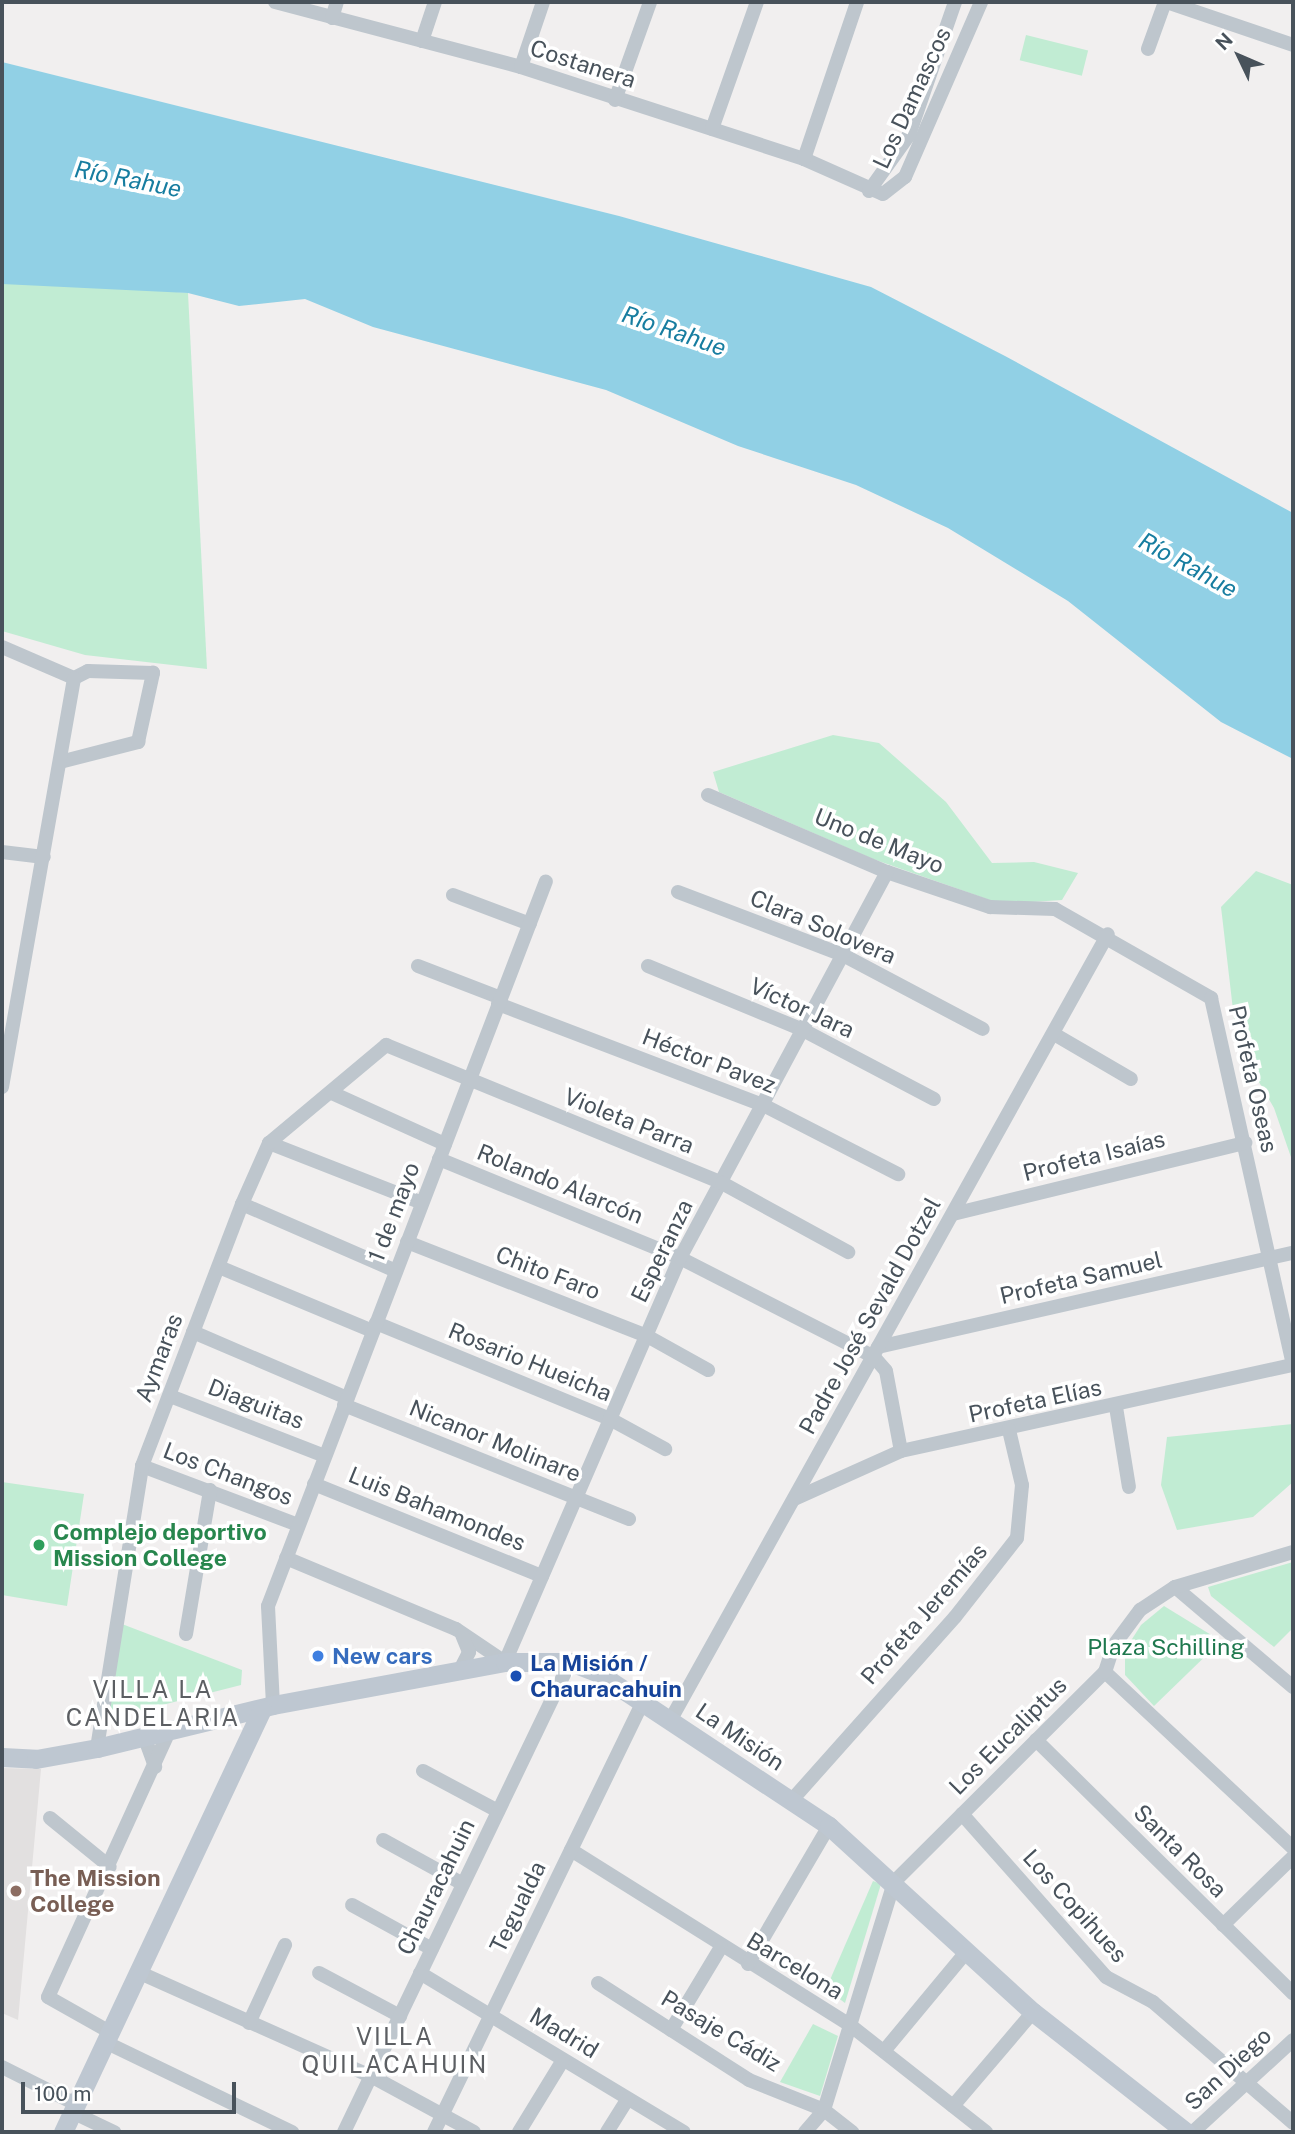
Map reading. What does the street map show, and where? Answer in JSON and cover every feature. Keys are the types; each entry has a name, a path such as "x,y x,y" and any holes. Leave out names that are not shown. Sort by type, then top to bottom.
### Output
{"street":[{"name":"Costanera","path":"275,2 521,67 615,100 804,159 869,191"},
{"path":"332,18 337,2"},
{"path":"422,41 435,2"},
{"path":"521,67 543,2"},
{"path":"615,100 650,2"},
{"path":"712,129 757,2"},
{"path":"804,159 857,2"},
{"name":"Los Damascos","path":"955,2 909,135 869,191 883,194 905,177 981,2"},
{"path":"1148,49 1166,2 1293,45"},
{"path":"2,648 74,678 88,671 153,673 138,742 60,762"},
{"path":"2,1087 74,678"},
{"name":"Uno de Mayo","path":"708,795 887,873 990,908 1037,907"},
{"path":"2,852 44,857"},
{"name":"Esperanza","path":"505,1662 680,1258 887,873"},
{"name":"1 de mayo","path":"268,1707 268,1606 546,881"},
{"name":"Clara Solovera","path":"678,892 843,955 983,1029"},
{"path":"453,894 530,923"},
{"name":"Profeta Oseas","path":"1037,907 1108,934 1211,998 1293,1364"},
{"name":"Padre José Sevald Dotzel","path":"671,1719 1108,934"},
{"name":"Héctor Pavez","path":"418,966 763,1105 898,1174"},
{"name":"Víctor Jara","path":"648,966 803,1030 934,1099"},
{"path":"1054,1034 1131,1079"},
{"name":"Violeta Parra","path":"386,1045 469,1082 722,1183 848,1252"},
{"name":"Aymaras","path":"97,1748 142,1466 242,1204 269,1143 332,1093 386,1045"},
{"path":"332,1093 444,1144"},
{"path":"269,1143 422,1203"},
{"name":"Profeta Isaías","path":"953,1214 1245,1143"},
{"name":"Rolando Alarcón","path":"439,1159 680,1258 876,1352"},
{"path":"242,1204 396,1271"},
{"name":"Chito Faro","path":"407,1242 647,1336 708,1370"},
{"name":"Profeta Samuel","path":"876,1352 1293,1253"},
{"name":"Rosario Hueicha","path":"219,1267 610,1419 665,1449"},
{"name":"Nicanor Molinare","path":"193,1332 346,1401 629,1519"},
{"path":"876,1352 886,1371 901,1451"},
{"name":"Profeta Elías","path":"793,1499 901,1451 1116,1407 1293,1364"},
{"name":"Diaguitas","path":"170,1396 325,1456"},
{"path":"1116,1407 1129,1487"},
{"name":"Profeta Jeremías","path":"791,1801 956,1617 1017,1538 1022,1485 1009,1430"},
{"name":"Los Changos","path":"142,1466 298,1525"},
{"name":"Luis Bahamondes","path":"314,1484 542,1576"},
{"path":"186,1634 210,1490"},
{"name":"Los Eucaliptus","path":"894,1882 1105,1672 1130,1620 1175,1587 1293,1552"},
{"path":"286,1558 456,1629 505,1662"},
{"path":"1175,1587 1293,1688"},
{"path":"456,1629 469,1645 460,1670"},
{"name":"La Misión","path":"2,1758 36,1759 97,1748 268,1707 505,1662 570,1662 671,1719 830,1826 1033,2012 1173,2129"},
{"name":"Chauracahuin","path":"344,2132 570,1662"},
{"path":"1105,1672 1293,1848"},
{"name":"Tegualda","path":"435,2132 643,1702"},
{"path":"63,2132 268,1707"},
{"path":"169,1731 110,1867 48,1997 107,2037 292,2132"},
{"path":"144,1736 155,1768"},
{"name":"Santa Rosa","path":"1036,1740 1293,1993"},
{"path":"423,1771 498,1811"},
{"name":"Los Copihues","path":"962,1814 1107,1977 1153,2002 1244,2085 1293,2123"},
{"path":"50,1818 110,1867"},
{"path":"748,1964 830,1826"},
{"path":"383,1840 463,1884"},
{"name":"Barcelona","path":"572,1850 748,1964 850,2025 986,2132"},
{"path":"1223,1925 1293,1857"},
{"path":"806,2132 824,2110 894,1882"},
{"path":"352,1905 432,1949"},
{"path":"249,2023 285,1945"},
{"path":"671,2030 721,1947"},
{"path":"884,2050 967,1951"},
{"path":"138,1972 371,2076 444,2113 474,2132"},
{"path":"319,1973 400,2016"},
{"name":"Madrid","path":"420,1973 684,2132"},
{"name":"Pasaje Cádiz","path":"598,1983 749,2080 824,2110 852,2132"},
{"path":"953,2106 1033,2012"},
{"name":"San Diego","path":"1193,2132 1293,2040"},
{"path":"519,2132 563,2060"},
{"path":"4,2073 74,2108 114,2132"},
{"path":"607,2132 628,2099"}],"shaded area":[{"name":"The Mission College","path":"2,1768 41,1769 18,2020 2,2013"}],"green space":[{"path":"1026,35 1088,50 1082,76 1020,60"},
{"path":"2,277 188,293 207,669 85,655 2,631"},
{"path":"833,735 879,743 946,802 992,863 1034,862 1078,873 1062,900 1001,904 873,859 719,792 713,772"},
{"path":"1256,871 1293,885 1293,1163 1274,1108 1237,1044 1221,907"},
{"path":"1293,1424 1293,1482 1253,1517 1177,1530 1161,1485 1167,1437"},
{"name":"Complejo deportivo Mission College","path":"2,1482 84,1494 67,1606 2,1595"},
{"path":"1293,1562 1293,1628 1274,1647 1211,1596 1208,1587"},
{"name":"Plaza Schilling","path":"1164,1606 1221,1641 1154,1706 1125,1675 1125,1650 1141,1625"},
{"path":"122,1624 242,1670 241,1685 107,1719"},
{"path":"873,1881 881,1884 845,2003 826,1989"},
{"path":"813,2024 838,2036 820,2096 780,2082"}],"water":[{"name":"Río Rahue","path":"2,62 619,216 871,287 1005,356 1293,513 1293,759 1221,722 1068,601 948,528 856,485 738,446 606,390 373,327 305,299 239,306 188,293 2,284"}],"place":[{"name":"Complejo deportivo Mission College","path":"39,1545"},
{"name":"New cars","path":"318,1656"},
{"name":"La Misión / Chauracahuin","path":"516,1676"},
{"name":"The Mission College","path":"16,1891"}],"district":[{"name":"VILLA LA CANDELARIA","path":"153,1704"},
{"name":"VILLA QUILACAHUIN","path":"395,2051"}]}
